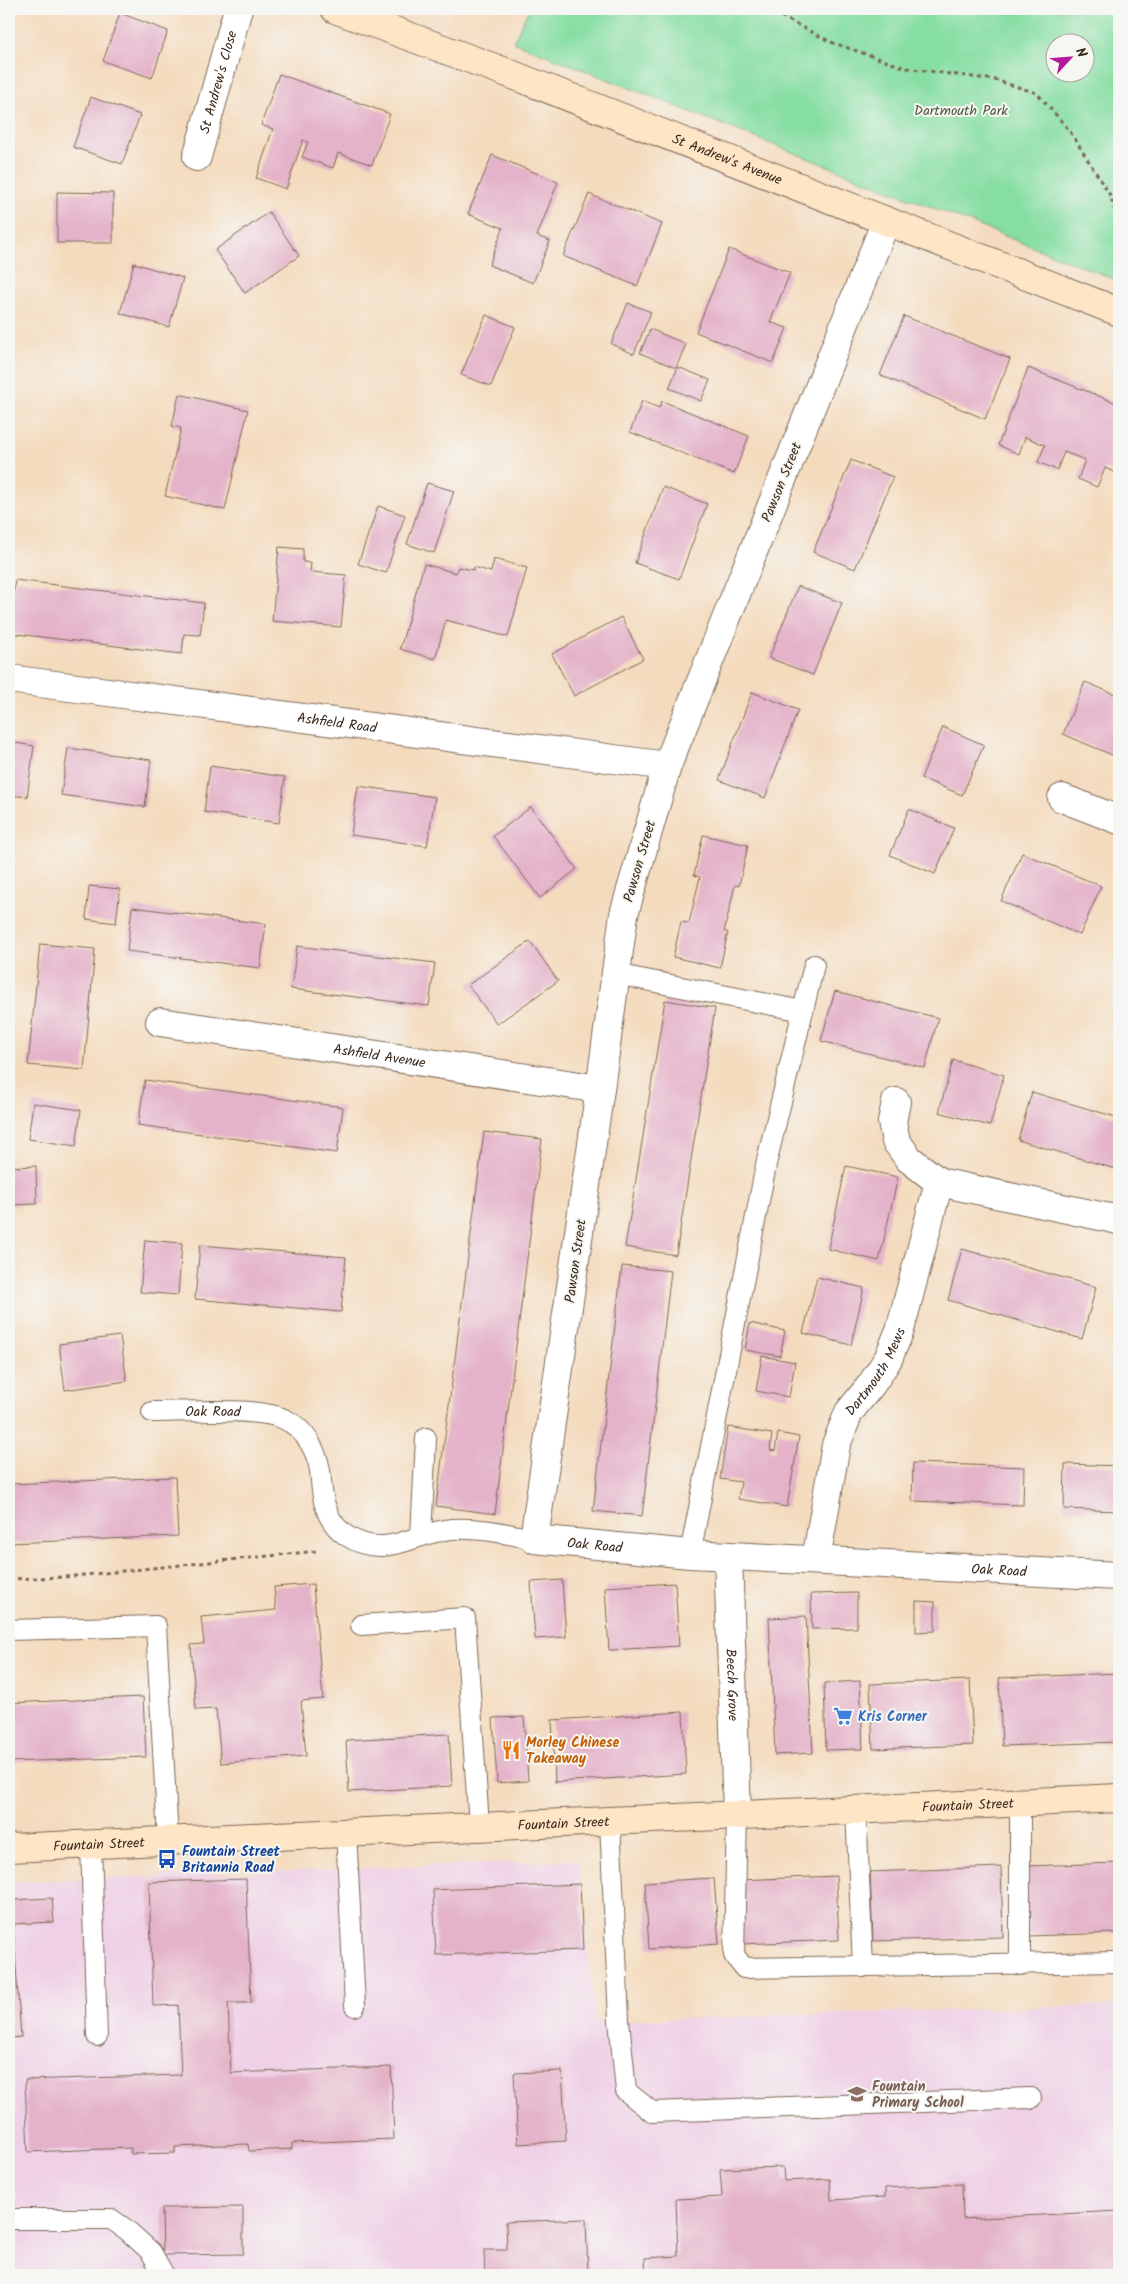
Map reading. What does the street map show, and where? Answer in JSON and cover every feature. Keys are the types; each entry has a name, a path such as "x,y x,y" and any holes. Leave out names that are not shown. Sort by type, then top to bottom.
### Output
{"main road":[{"name":"St Andrew's Avenue","path":"335,9 509,74 1119,312"},
{"name":"Fountain Street","path":"9,1848 168,1839 1119,1798"}],"street":[{"name":"St Andrew's Close","path":"197,157 238,9"},
{"name":"Pawson Street","path":"534,1539 624,914 667,766 886,221"},
{"name":"Ashfield Road","path":"9,679 667,766"},
{"path":"1062,798 1119,820"},
{"name":"Ashfield Avenue","path":"160,1022 600,1089"},
{"path":"896,1102 892,1122 896,1141 909,1159 938,1182 1119,1220"},
{"name":"Dartmouth Mews","path":"816,1560 836,1445 849,1412 871,1385 888,1359 900,1330 938,1182"},
{"name":"Oak Road","path":"534,1539 690,1554 1119,1576"},
{"name":"Beech Grove","path":"728,1556 737,1814"}],"lane":[{"path":"690,1554 767,1160 814,965"},
{"path":"615,974 803,1011"},
{"name":"Oak Road","path":"152,1412 258,1413 284,1419 303,1433 316,1453 321,1476 322,1501 332,1520 346,1536 365,1544 379,1547 398,1545 421,1536 452,1529 489,1530 534,1539"},
{"path":"421,1536 426,1438"},
{"path":"361,1625 465,1618 480,1826"},
{"path":"9,1630 156,1626 168,1839"},
{"path":"1020,1802 1020,1965"},
{"path":"856,1809 862,1967"},
{"path":"737,1814 734,1955 738,1963 744,1968 1119,1962"},
{"path":"610,1821 619,2020 626,2090 652,2112 1031,2098"},
{"path":"346,1832 355,2006"},
{"path":"90,1844 97,2036"},
{"path":"9,2219 111,2219 127,2230 151,2252 164,2275"}],"path":[{"path":"767,9 831,42 906,68 995,80 1037,93 1069,130 1110,194 1119,223"},
{"path":"9,1579 65,1577 262,1558 365,1544"}],"shaded area":[{"path":"578,1860 595,2021 1119,2005 1119,2275 9,2275 9,1882"}],"green space":[{"name":"Dartmouth Park","path":"529,9 1119,9 1119,281 513,42"}],"building":[{"path":"120,13 168,31 152,78 103,61"},
{"path":"279,74 390,114 372,165 338,153 333,168 302,157 308,142 303,140 286,189 256,178 273,129 261,125"},
{"path":"91,97 140,115 122,164 73,147"},
{"path":"492,155 558,182 537,236 550,241 533,283 489,265 503,228 468,214"},
{"path":"57,192 113,193 113,243 57,243"},
{"path":"589,194 662,224 637,286 563,256"},
{"path":"269,212 299,256 245,293 215,250"},
{"path":"729,249 790,273 770,322 787,328 773,363 696,332"},
{"path":"134,263 183,278 169,327 120,313"},
{"path":"628,303 651,312 634,354 611,344"},
{"path":"486,315 515,327 491,386 461,375"},
{"path":"904,316 1010,359 985,419 880,375"},
{"path":"650,329 686,344 676,368 640,353"},
{"path":"678,367 710,380 701,401 669,388"},
{"path":"1028,368 1119,404 1119,474 1105,468 1097,487 1078,479 1085,460 1064,452 1057,470 1038,462 1045,445 1025,437 1019,454 998,445"},
{"path":"179,394 248,410 225,510 165,496 181,428 172,426"},
{"path":"642,401 659,408 662,401 749,436 734,474 630,432"},
{"path":"851,460 893,477 855,569 813,552"},
{"path":"427,483 454,491 434,553 407,544"},
{"path":"663,487 707,504 679,579 635,563"},
{"path":"378,506 405,515 386,573 358,564"},
{"path":"279,547 303,549 303,562 311,563 310,572 346,575 341,627 272,621"},
{"path":"494,559 527,568 508,637 446,620 435,659 400,649 424,564 456,573 458,567 473,570 474,567 491,572"},
{"path":"15,580 204,603 200,635 184,634 182,654 9,633"},
{"path":"798,586 842,603 813,675 769,658"},
{"path":"621,617 643,659 574,696 552,654"},
{"path":"1085,682 1119,696 1119,758 1063,734"},
{"path":"752,692 798,710 765,798 719,780"},
{"path":"943,727 984,745 962,795 921,778"},
{"path":"9,742 34,746 27,797 9,795"},
{"path":"68,748 151,760 145,807 61,795"},
{"path":"210,766 285,777 279,823 204,812"},
{"path":"358,786 435,797 427,846 351,835"},
{"path":"531,807 577,869 540,898 493,836"},
{"path":"909,809 954,828 935,874 890,855"},
{"path":"703,835 748,845 739,886 735,885 724,932 728,932 720,968 673,957 681,922 689,923 700,877 694,875"},
{"path":"1022,853 1101,886 1080,935 1001,901"},
{"path":"89,886 120,889 116,923 86,919"},
{"path":"132,907 266,924 260,968 127,951"},
{"path":"530,941 558,981 497,1024 468,985"},
{"path":"40,944 95,949 84,1070 28,1065"},
{"path":"297,946 435,963 429,1006 291,989"},
{"path":"835,991 938,1018 925,1068 821,1041"},
{"path":"665,1000 715,1008 676,1255 625,1247"},
{"path":"953,1060 1004,1075 990,1126 939,1112"},
{"path":"145,1080 343,1107 337,1153 138,1125"},
{"path":"1032,1092 1119,1118 1119,1170 1018,1140"},
{"path":"33,1103 81,1110 76,1146 28,1139"},
{"path":"484,1132 542,1139 495,1514 436,1506"},
{"path":"36,1166 37,1204 9,1205 9,1167"},
{"path":"846,1166 898,1177 879,1261 828,1249"},
{"path":"145,1240 182,1243 178,1295 140,1292"},
{"path":"200,1245 346,1257 341,1312 195,1299"},
{"path":"962,1249 1096,1287 1082,1339 948,1300"},
{"path":"622,1266 671,1271 642,1516 593,1511"},
{"path":"817,1277 864,1288 851,1345 803,1333"},
{"path":"750,1323 785,1331 780,1356 745,1350"},
{"path":"120,1336 127,1381 65,1390 59,1344"},
{"path":"762,1356 795,1362 789,1397 756,1391"},
{"path":"728,1427 772,1434 770,1450 775,1451 778,1433 799,1437 787,1507 738,1499 741,1482 720,1479"},
{"path":"913,1463 1024,1467 1023,1505 912,1501"},
{"path":"1065,1464 1119,1466 1119,1511 1064,1509"},
{"path":"175,1477 178,1536 9,1543 9,1484"},
{"path":"562,1580 566,1637 535,1639 531,1582"},
{"path":"675,1583 679,1646 609,1650 605,1587"},
{"path":"313,1584 323,1699 301,1701 306,1756 221,1763 216,1709 196,1710 191,1645 204,1644 201,1617 276,1610 274,1587"},
{"path":"857,1593 857,1628 812,1629 811,1594"},
{"path":"916,1601 935,1602 935,1631 916,1632"},
{"path":"806,1616 813,1753 775,1755 769,1618"},
{"path":"1119,1673 1119,1742 1002,1746 999,1678"},
{"path":"970,1680 973,1745 873,1749 870,1684"},
{"name":"Kris Corner","path":"860,1681 863,1749 826,1750 824,1683"},
{"path":"143,1697 146,1757 9,1762 9,1703"},
{"path":"683,1712 686,1774 555,1782 552,1720"},
{"name":"Morley Chinese Takeaway","path":"524,1717 528,1781 497,1783 493,1718"},
{"path":"449,1734 452,1786 349,1792 346,1740"},
{"path":"1119,1863 1119,1933 1028,1936 1025,1866"},
{"path":"1001,1867 1003,1937 873,1941 870,1872"},
{"path":"836,1876 839,1940 741,1944 739,1880"},
{"path":"714,1878 719,1944 649,1949 645,1882"},
{"path":"246,1879 251,2003 228,2003 231,2073 391,2067 394,2139 292,2143 292,2149 249,2151 248,2144 175,2147 175,2153 131,2154 131,2148 28,2152 25,2080 181,2075 178,2005 153,2006 149,1882"},
{"path":"580,1884 583,1950 436,1955 433,1890"},
{"path":"9,1894 11,1894 11,1900 52,1898 54,1922 13,1924 21,2037 9,2038"},
{"path":"562,2071 566,2141 518,2144 514,2073"},
{"path":"783,2167 784,2181 830,2179 831,2200 885,2197 885,2188 962,2184 963,2219 1119,2211 1119,2275 646,2275 645,2258 678,2256 676,2199 722,2197 720,2169"},
{"path":"243,2207 243,2254 163,2255 162,2208"},
{"path":"586,2219 588,2275 485,2275 484,2250 507,2250 506,2222"}],"place":[{"name":"Kris Corner","path":"843,1716"},
{"name":"Morley Chinese Takeaway","path":"511,1750"},
{"name":"Fountain Street Britannia Road","path":"167,1859"},
{"name":"Fountain Primary School","path":"857,2094"}]}
